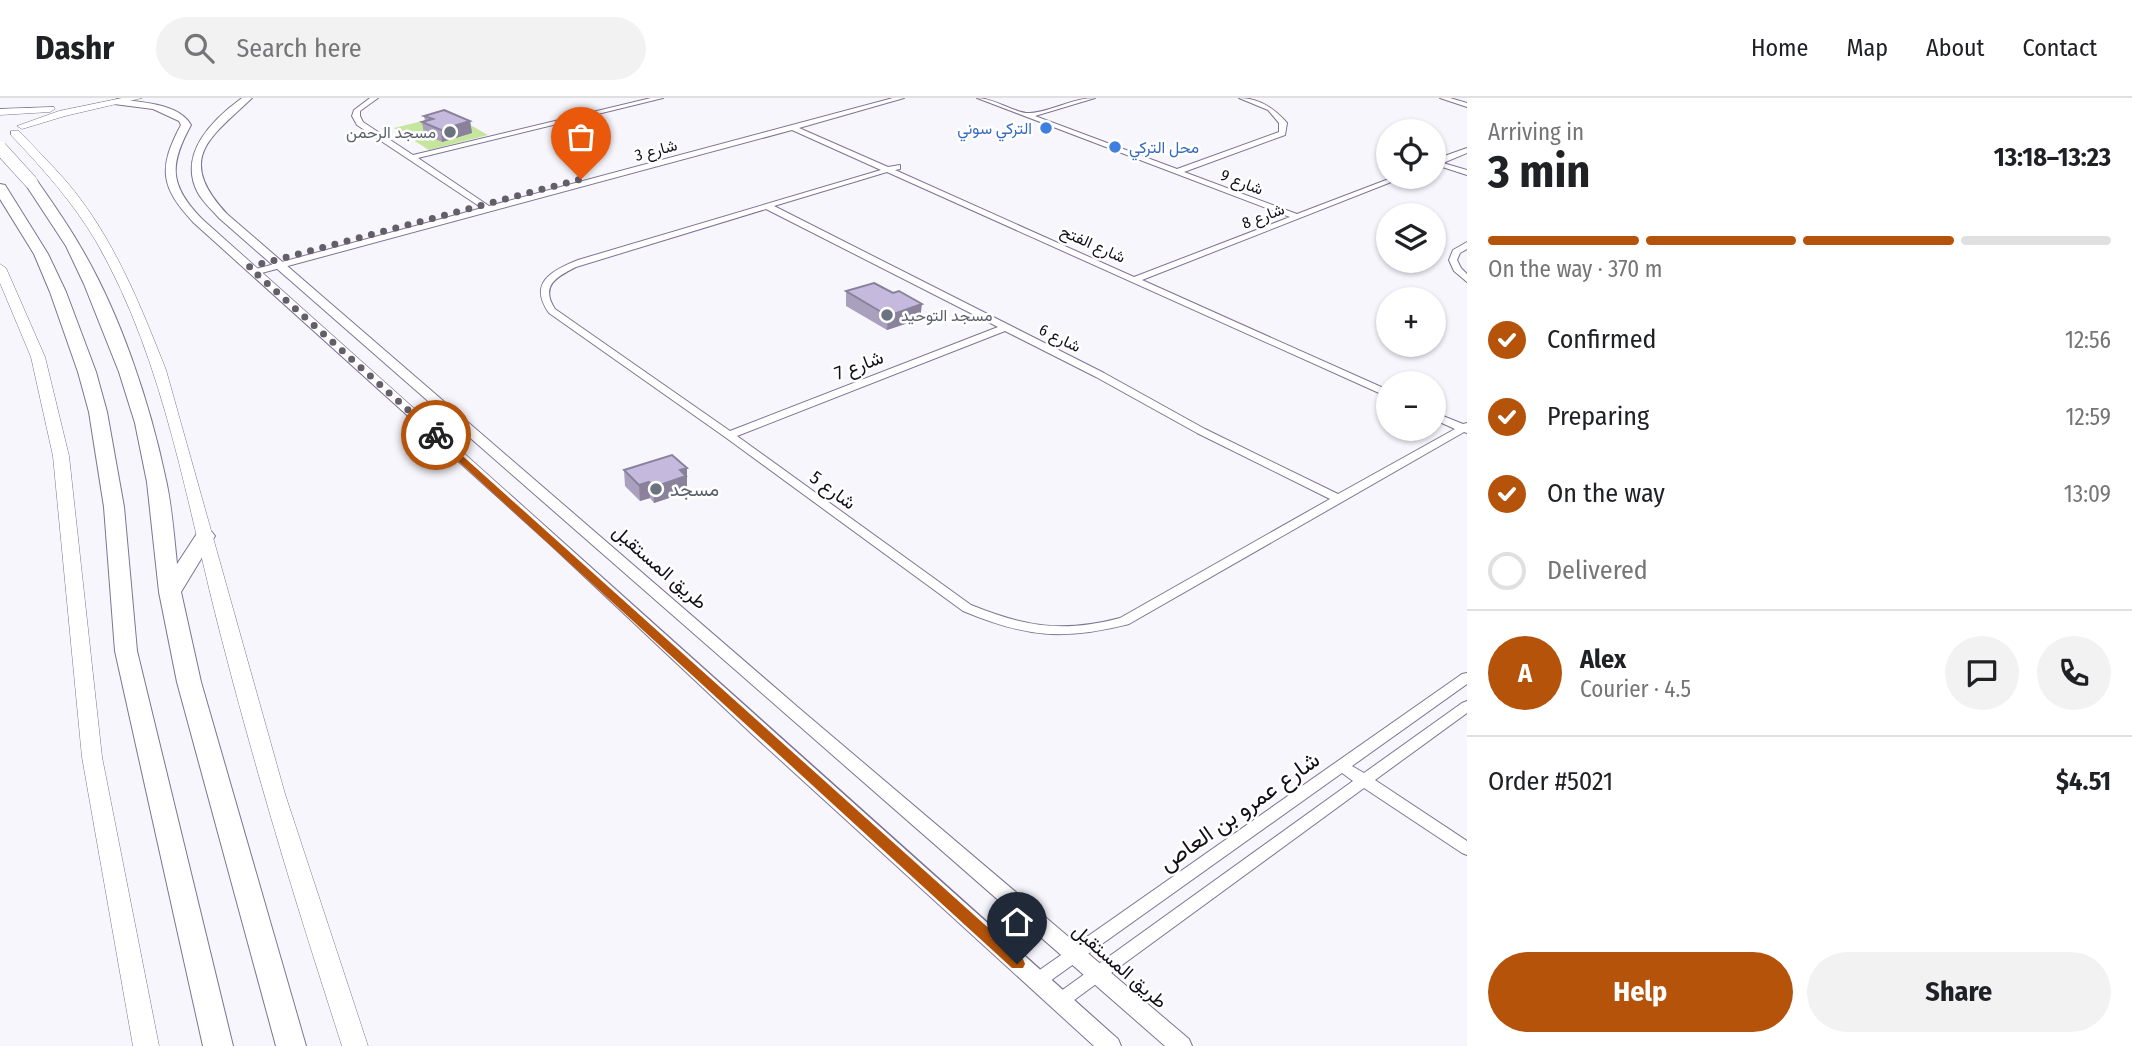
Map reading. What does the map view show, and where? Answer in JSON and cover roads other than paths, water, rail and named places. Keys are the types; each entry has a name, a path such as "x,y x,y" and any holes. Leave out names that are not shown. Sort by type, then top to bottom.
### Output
{"highway":[{"path":"0,148 31,182 78,256 128,372 144,423 157,482 170,592 189,682 291,1046"},
{"path":"0,189 41,254 58,292 98,412 114,507 120,606 128,664 218,1046"},
{"path":"170,592 205,536"}],"main road":[{"path":"0,112 62,110 111,100 137,98"},
{"path":"0,141 62,110"},
{"path":"0,112 18,117 19,130 92,227 145,328 167,390 231,639 320,948 355,1046"},
{"path":"0,153 38,154"},
{"path":"0,268 38,357 61,456 92,757 146,1046"}],"street":[{"name":"طريق المستقبل","path":"248,98 228,112 205,139 196,164 201,190 223,216 1181,1046"},
{"path":"375,98 357,110 356,116 367,128 485,207"},
{"path":"410,158 660,98"},
{"name":"شارع 3","path":"252,270 884,98"},
{"name":"شارع 3","path":"793,124 901,98"},
{"name":"شارع 9","path":"980,98 1297,217"},
{"path":"1028,116 1092,98"},
{"path":"1177,172 1282,133 1283,123 1277,114 1242,98"},
{"path":"1443,98 1467,103"},
{"path":"1457,98 1467,103"},
{"path":"111,100 155,107 183,119 186,125 171,154 170,167 176,194 198,221 566,551 760,732 1110,1046"},
{"name":"شارع الفتح","path":"793,124 1376,381"},
{"path":"1446,155 1467,144"},
{"path":"1446,157 1467,150"},
{"path":"1446,165 1467,173"},
{"name":"شارع 5","path":"893,168 581,262 553,276 543,294 545,304 967,608 1003,624 1046,633 1089,631 1125,621 1466,427"},
{"name":"شارع 8","path":"1134,276 1376,180"},
{"name":"شارع 8","path":"1134,276 1376,186"},
{"name":"شارع 6","path":"767,206 1100,375 1201,431 1339,499"},
{"path":"1467,245 1457,252 1453,260 1457,269 1467,279"},
{"name":"شارع الفتح","path":"1134,276 1376,388"},
{"name":"شارع 7","path":"729,435 1003,328"},
{"path":"1446,414 1466,427"},
{"path":"1446,420 1466,427"},
{"name":"شارع عمرو بن العاص","path":"1037,981 1467,677"},
{"path":"1060,1001 1467,706"},
{"path":"1342,766 1467,849"}],"place":[{"name":"التركي سوني","path":"1046,128"},
{"name":"مسجد الرحمن","path":"450,132"},
{"name":"محل التركي","path":"1115,147"},
{"name":"مسجد التوحيد","path":"887,315"},
{"name":"مسجد","path":"656,489"}]}
